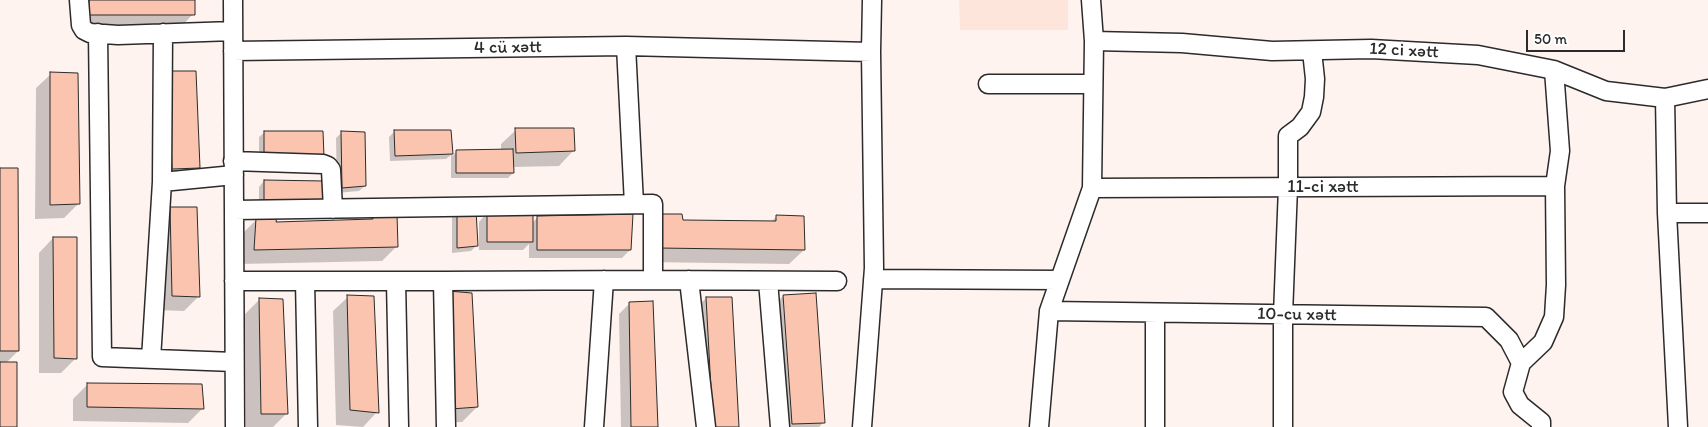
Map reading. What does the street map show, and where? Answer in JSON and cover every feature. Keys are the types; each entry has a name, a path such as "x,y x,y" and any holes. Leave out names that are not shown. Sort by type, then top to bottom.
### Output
{"street":[{"path":"79,0 82,25 84,30 90,33 118,35 233,31"},
{"path":"233,0 234,427"},
{"path":"862,427 873,279 872,8 879,0"},
{"path":"1039,427 1049,311 1092,188 1094,41 1091,0"},
{"path":"151,359 162,182 163,33"},
{"path":"98,34 102,357 234,362"},
{"name":"12 ci xətt","path":"1094,41 1182,43 1272,52 1371,49 1478,55 1554,70 1606,91 1666,98 1708,89"},
{"path":"626,46 634,204"},
{"name":"4 cü xətt","path":"233,51 626,46 871,52"},
{"path":"1283,427 1283,315 1288,136 1300,127 1312,112 1314,98 1312,50"},
{"path":"1541,427 1541,422 1520,405 1513,392 1521,363 1543,342 1554,317 1556,285 1555,186 1560,151 1554,70"},
{"path":"988,84 1093,84"},
{"path":"1666,98 1667,213 1678,427"},
{"path":"162,182 234,168 323,164 331,170 333,209"},
{"name":"11-ci xətt","path":"1092,188 1555,186"},
{"path":"234,210 653,204 653,280"},
{"path":"1667,213 1708,213"},
{"path":"873,279 1060,280"},
{"path":"594,427 604,280"},
{"path":"689,280 706,427"},
{"path":"768,280 780,427"},
{"path":"234,281 837,281"},
{"path":"304,281 308,427"},
{"path":"396,281 399,427"},
{"path":"442,281 446,427"},
{"name":"10-cu xətt","path":"1049,311 1486,317 1509,340 1521,363"},
{"path":"1155,313 1155,427"}],"shaded area":[{"path":"959,0 1068,0 1068,30 960,30"}],"building":[{"path":"89,0 195,0 195,15 89,15"},
{"path":"168,71 196,71 200,168 172,169"},
{"path":"50,72 78,73 80,204 50,205"},
{"path":"515,128 574,128 575,151 516,153"},
{"path":"394,130 451,130 453,154 395,156"},
{"path":"264,131 323,131 324,157 264,157"},
{"path":"341,131 365,132 366,186 342,188"},
{"path":"513,149 514,173 456,173 456,150"},
{"path":"0,168 18,168 19,351 0,351"},
{"path":"264,180 324,181 324,206 264,206"},
{"path":"170,207 197,207 200,297 172,296"},
{"path":"457,210 476,210 478,246 457,248"},
{"path":"533,210 533,242 487,242 487,212"},
{"path":"373,213 397,214 398,247 254,250 256,218 277,217 276,222 373,219"},
{"path":"633,214 631,250 537,250 537,216"},
{"path":"659,214 682,214 683,220 776,221 776,215 804,216 805,250 658,248"},
{"path":"53,237 77,237 77,359 54,358"},
{"path":"448,291 472,293 478,407 451,409"},
{"path":"816,293 825,423 792,424 783,295"},
{"path":"347,295 374,296 379,413 350,410"},
{"path":"706,297 732,297 739,427 713,427"},
{"path":"259,298 283,299 288,414 261,414"},
{"path":"653,301 658,427 631,427 629,302"},
{"path":"0,362 17,362 17,427 0,427"},
{"path":"87,383 202,384 204,409 87,407"}]}
